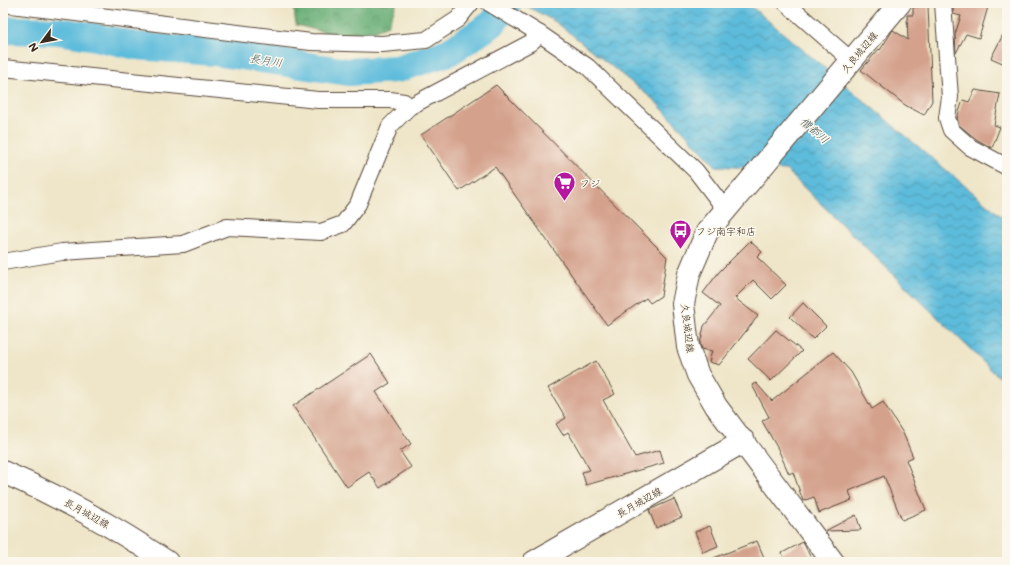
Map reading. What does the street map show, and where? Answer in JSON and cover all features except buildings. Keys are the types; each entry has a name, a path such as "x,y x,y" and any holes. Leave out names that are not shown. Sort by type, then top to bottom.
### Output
{"main road":[{"name":"久良城辺線","path":"826,560 744,441 716,406 698,375 688,347 683,304 689,274 707,232 900,3"},
{"name":"長月城辺線","path":"534,562 744,441"},
{"name":"長月城辺線","path":"3,472 51,493 131,537 167,562"}],"street":[{"path":"3,4 311,42 382,44 426,40 458,19 471,3"},
{"path":"489,3 536,31 588,67 730,204"},
{"path":"786,3 848,65"},
{"path":"943,3 950,97 947,118 951,130 970,147 1007,167"},
{"path":"3,262 62,252 183,244 227,227 321,232 343,224 358,204 390,126 409,107 530,43 536,31"},
{"path":"3,68 318,100 390,100 404,102 409,107"}],"green space":[{"path":"293,3 397,3 388,25 353,39 296,25"}],"water":[{"name":"僧都川","path":"521,3 747,3 1007,221 1007,385 786,170 716,166 655,101 556,22"}],"waterway":[{"name":"長月川","path":"3,30 58,31 137,46 214,52 348,72 397,69 449,52 492,24 508,3"}],"place":[{"name":"フジ","path":"565,202"},
{"name":"フジ南宇和店","path":"680,250"}]}
